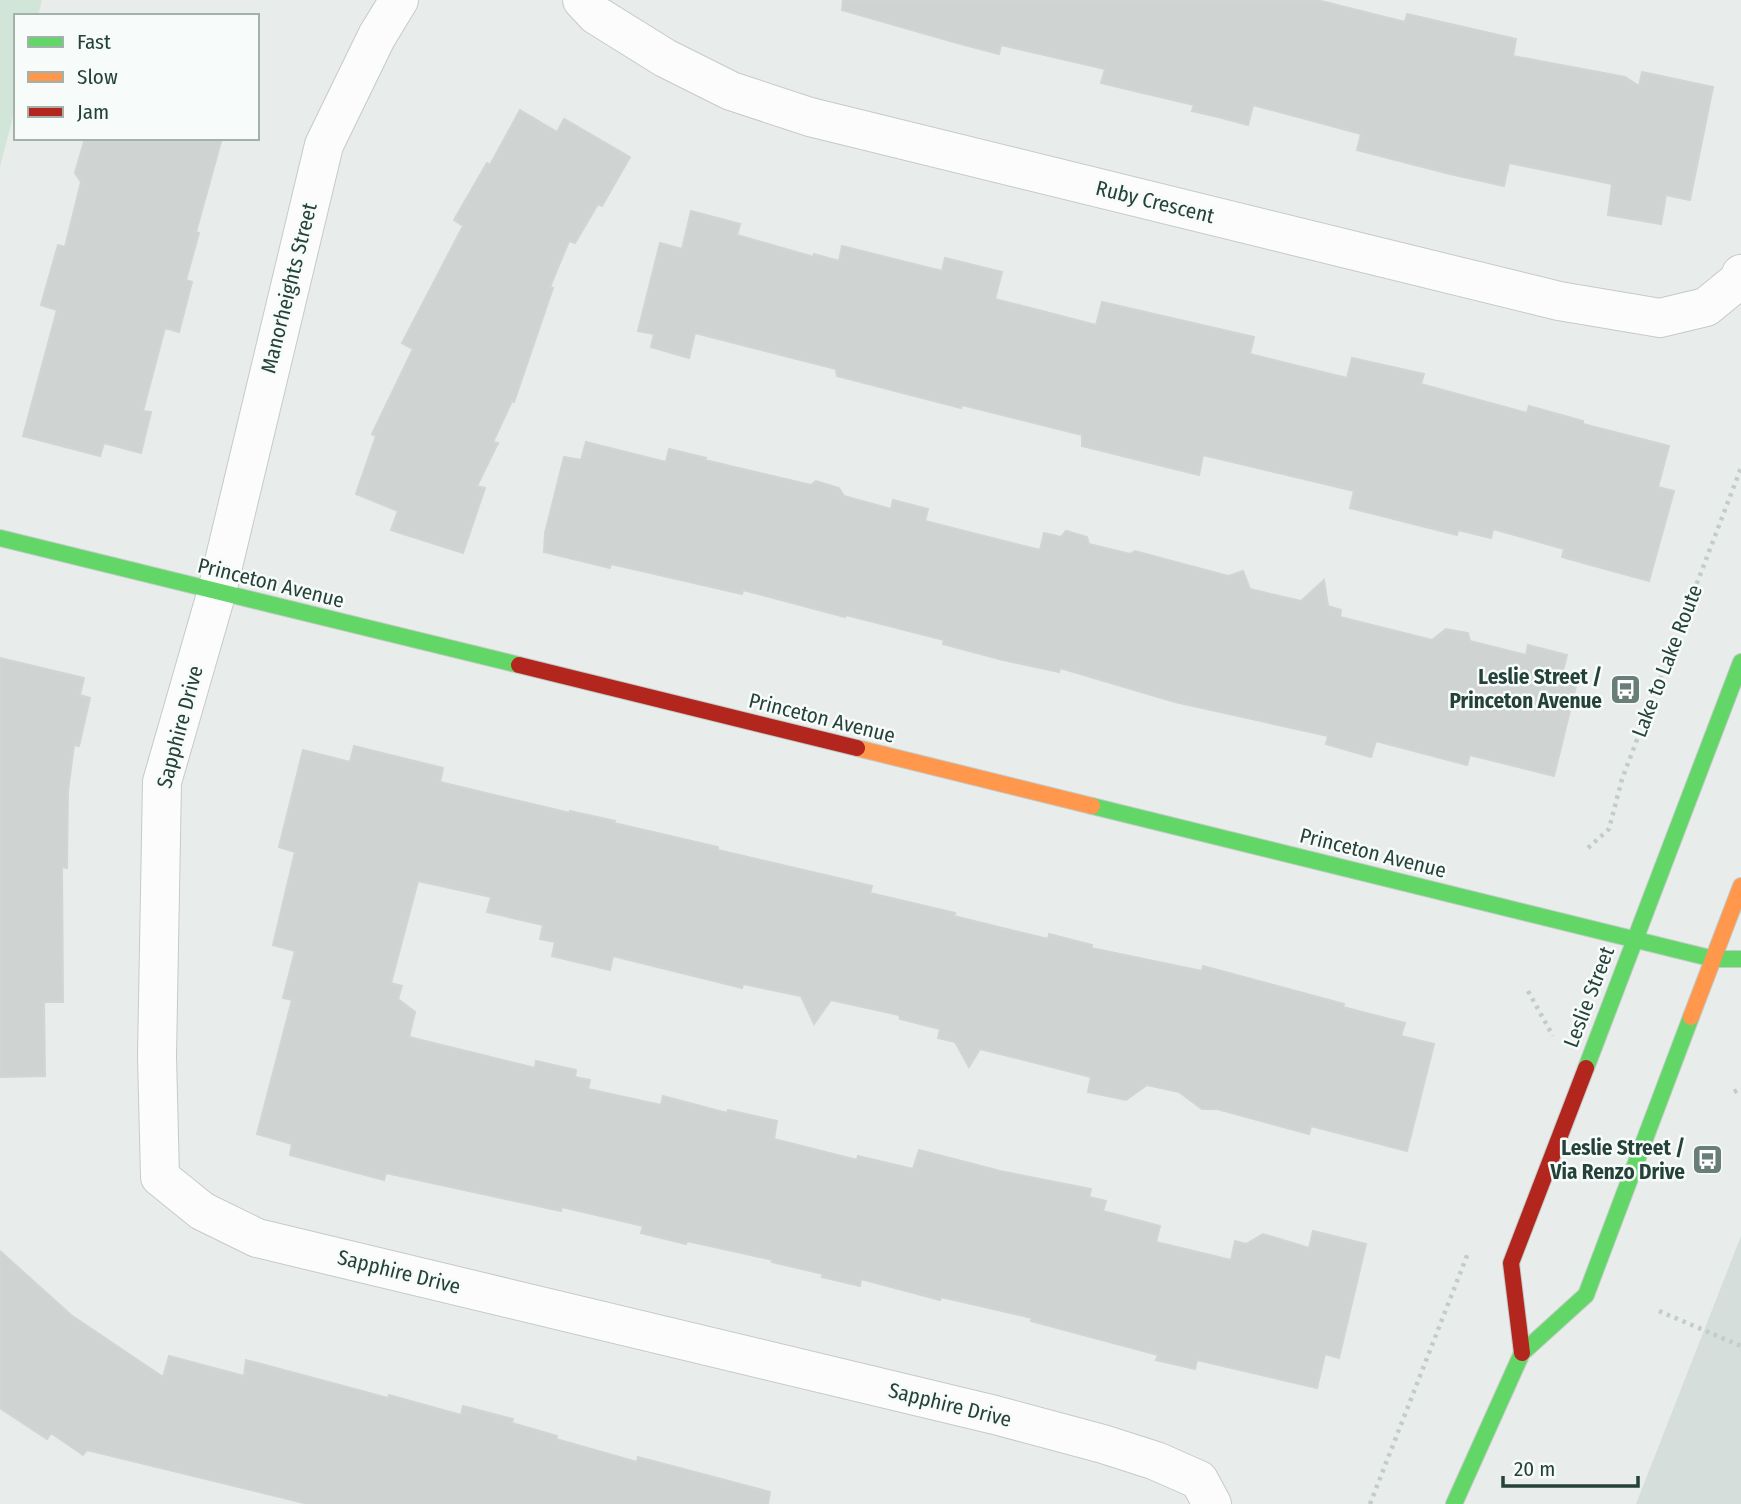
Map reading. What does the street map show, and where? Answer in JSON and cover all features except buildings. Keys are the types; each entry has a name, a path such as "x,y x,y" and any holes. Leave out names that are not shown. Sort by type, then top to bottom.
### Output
{"street":[{"name":"Manorheights Street","path":"217,591 324,145 377,36 399,0"},
{"name":"Ruby Crescent","path":"582,0 596,15 665,58 731,91 810,117 1559,301 1660,318 1706,307 1739,280 1741,274"},
{"name":"Princeton Avenue","path":"0,538 1714,959 1741,959"},
{"name":"Sapphire Drive","path":"217,591 162,782 157,1056 160,1177 202,1211 257,1238 995,1415 1103,1444 1156,1461 1199,1480 1212,1504"},
{"name":"Leslie Street","path":"1521,1353 1511,1264 1741,662"},
{"path":"1454,1504 1521,1353 1586,1295 1741,886"},
{"path":"1714,959 1732,978"}],"path":[{"name":"Lake to Lake Route","path":"1588,848 1609,829 1622,779 1741,468"},
{"path":"1734,1092 1741,1088"},
{"path":"1659,1311 1741,1346"}],"shaded area":[{"path":"1741,1236 1741,1504 1636,1504"}],"green space":[{"path":"0,0 42,0 38,14 14,14 14,113 0,167"}],"traffic: fast":[{"path":"0,538 519,665"},
{"path":"1586,1068 1741,662"},
{"path":"1092,806 1714,959 1741,959"},
{"path":"1454,1504 1522,1353 1586,1295 1691,1017"}],"traffic: slow":[{"path":"857,748 1092,806"},
{"path":"1691,1017 1741,886"}],"traffic: jam":[{"path":"519,665 857,748"},
{"path":"1522,1353 1511,1263 1586,1068"}],"place":[{"name":"Leslie Street / Princeton Avenue","path":"1625,689"},
{"name":"Leslie Street / Via Renzo Drive","path":"1708,1160"}]}
